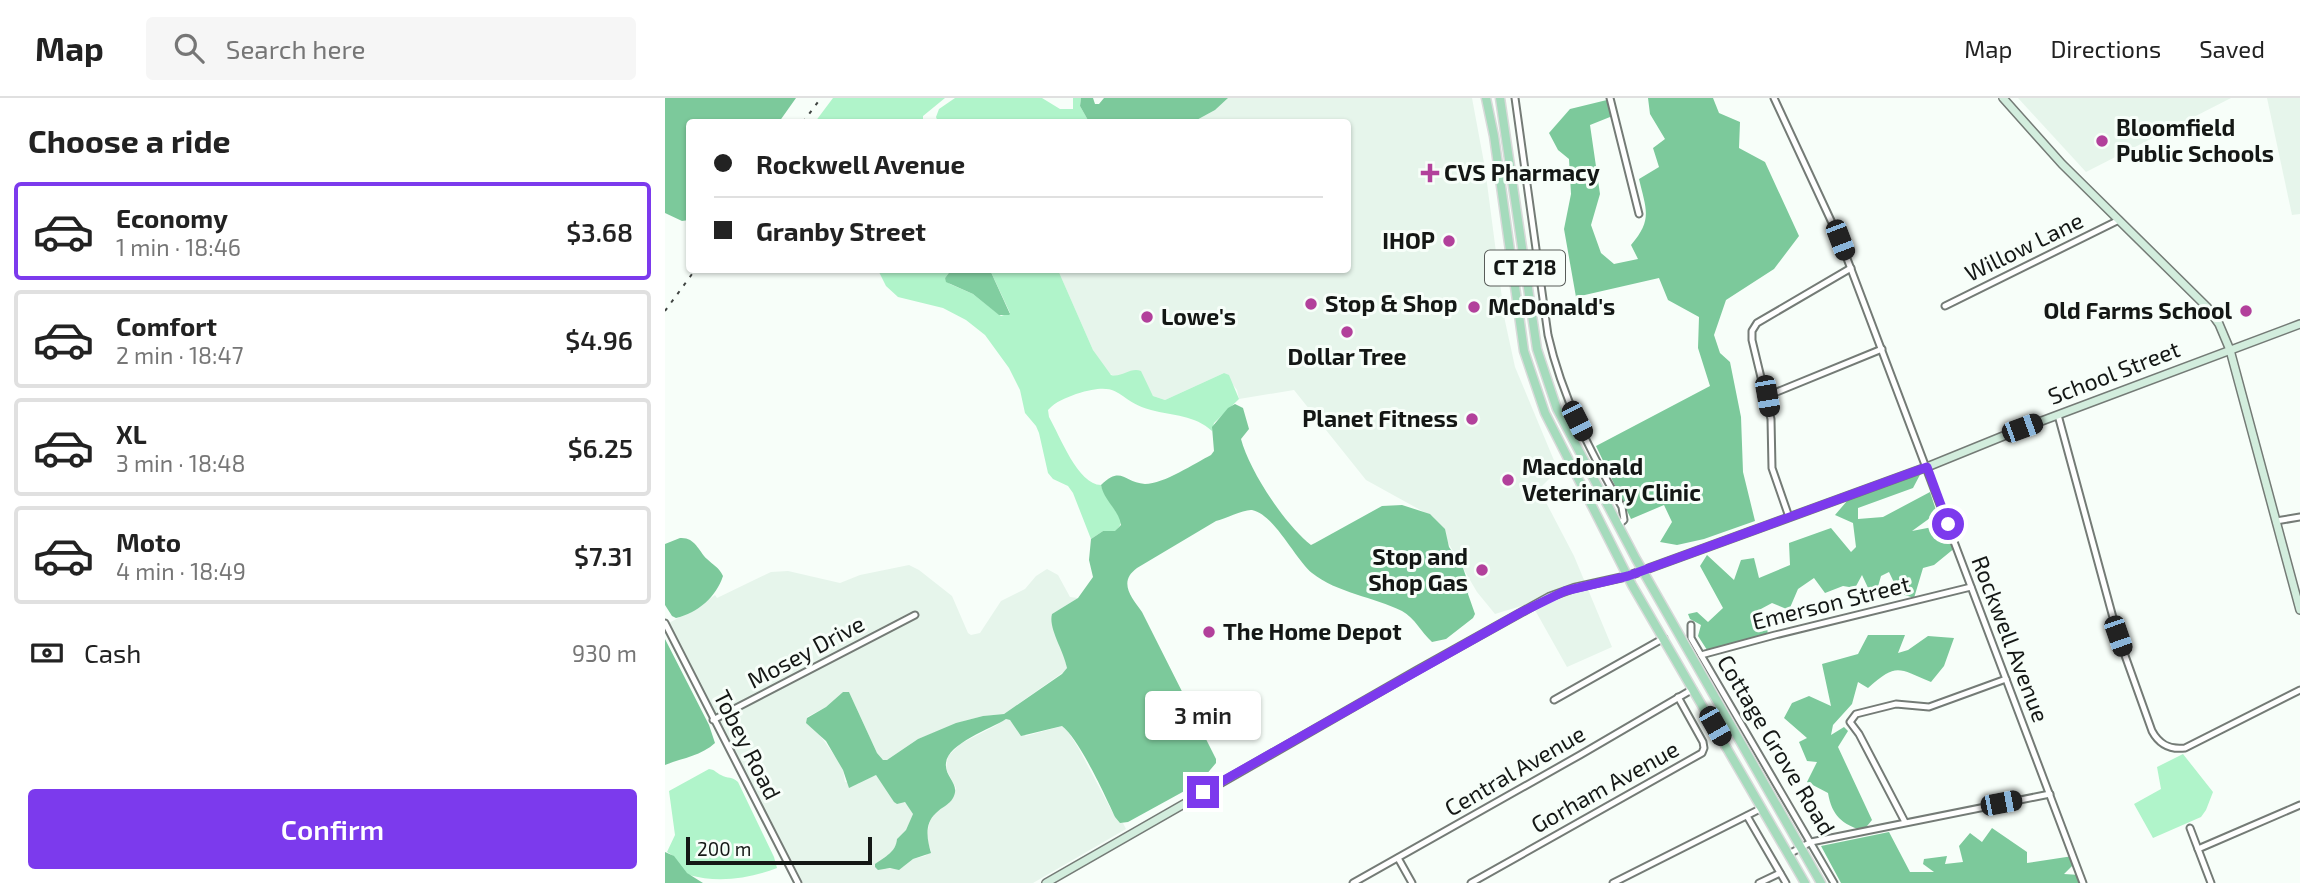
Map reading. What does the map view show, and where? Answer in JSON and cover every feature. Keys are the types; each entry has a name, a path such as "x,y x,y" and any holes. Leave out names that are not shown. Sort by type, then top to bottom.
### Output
{"main road":[{"name":"Cottage Grove Road","path":"1486,98 1524,351 1545,413 1628,576 1805,883"},
{"name":"Cottage Grove Road","path":"1500,98 1537,349 1557,409 1642,570 1821,883"},
{"path":"2003,98 2062,164 2207,307 2219,324 2229,349 2300,610"},
{"path":"1500,189 1514,188"},
{"name":"School Street","path":"1045,883 1529,608 1566,591 1628,576 1927,467 2300,324"},
{"path":"1524,351 1537,349"}],"street":[{"name":"Cottage Grove Road","path":"1515,98 1554,363 1590,447 1622,507 1623,520 1618,525"},
{"path":"1610,98 1639,214"},
{"name":"Rockwell Avenue","path":"1774,98 1840,240 2083,883"},
{"name":"Willow Lane","path":"1945,306 2119,220"},
{"path":"1790,517 1772,468 1771,419 1752,331 1757,323 1851,268"},
{"path":"1527,279 1540,278"},
{"path":"1767,396 1882,349"},
{"path":"2058,415 2118,636 2151,731 2157,740 2169,747 2185,748 2300,690"},
{"path":"1579,453 1590,447"},
{"path":"2276,521 2300,517"},
{"name":"Emerson Street","path":"1700,655 1971,587"},
{"name":"Mosey Drive","path":"713,720 915,615"},
{"name":"Tobey Road","path":"665,623 798,883"},
{"name":"Cottage Grove Road","path":"1691,625 1691,638 1700,655 1834,883"},
{"path":"1554,700 1664,638"},
{"path":"1905,822 1859,734 1850,722 1856,715 1896,704 1929,707 2006,679"},
{"name":"Central Avenue","path":"1353,883 1693,689"},
{"name":"Gorham Avenue","path":"1471,883 1702,753 1703,741 1678,697"},
{"path":"1789,855 1811,842 2050,794"},
{"path":"2198,849 2300,805"},
{"path":"1613,883 1762,808"},
{"path":"1747,816 1786,883"},
{"path":"2190,828 2211,883"},
{"path":"1398,858 1412,883"},
{"path":"1759,883 1780,873"}],"shaded area":[{"path":"665,98 796,98 781,119 686,119 686,220 665,213"},
{"path":"833,98 945,98 923,116 923,119 817,119"},
{"path":"955,98 1042,98 1060,109 1073,109 1073,98 1081,98 1080,106 1087,119 937,119 939,109"},
{"path":"1081,98 1093,98 1095,104 1099,104 1104,98 1228,98 1215,110 1198,119 1087,119 1080,106"},
{"path":"1228,98 1472,98 1485,168 1505,321 1515,367 1558,470 1539,489 1574,556 1612,647 1567,667 1531,603 1495,614 1477,592 1433,517 1366,480 1294,390 1239,399 1237,390 1224,373 1165,400 1153,396 1140,371 1117,377 1108,373 1093,350 1059,273 1351,273 1351,119 1198,119 1215,110"},
{"path":"1648,98 1713,98 1719,113 1740,122 1739,148 1765,162 1799,236 1774,269 1726,300 1714,335 1720,353 1730,362 1741,417 1743,472 1755,521 1704,539 1677,545 1660,542 1672,522 1664,505 1631,519 1596,446 1710,386 1698,348 1699,317 1668,300 1659,278 1576,297 1564,229 1571,194 1569,159 1558,150 1549,133 1570,109 1611,99 1615,115 1590,125 1600,194 1591,225 1601,253 1614,264 1638,259 1631,245 1643,228 1646,214 1639,179 1659,167 1653,148 1665,139 1650,114"},
{"name":"Bloomfield Public Schools","path":"2018,98 2231,98 2086,172"},
{"name":"Bloomfield Public Schools","path":"2267,98 2300,98 2300,214 2292,215"},
{"path":"880,273 949,273 945,278 950,284 973,294 1001,316 1010,313 991,273 1059,273 1093,350 1111,375 1141,371 1153,396 1165,400 1224,373 1229,375 1239,399 1214,423 1212,431 1191,419 1139,406 1111,390 1091,390 1076,394 1051,407 1048,410 1049,417 1070,458 1085,477 1101,485 1121,521 1116,531 1103,531 1091,539 1073,493 1068,486 1053,479 1048,473 1039,433 1025,413 1020,390 1009,368 985,335 966,320 943,308 898,297 886,286"},
{"path":"949,273 991,273 1010,314 999,315 973,294 946,282 945,278"},
{"path":"1235,404 1243,408 1249,429 1241,439 1260,481 1290,524 1311,545 1382,506 1402,505 1430,514 1445,529 1449,547 1463,568 1475,614 1473,618 1446,639 1432,642 1411,617 1402,611 1344,590 1312,573 1276,528 1260,513 1249,510 1216,521 1137,568 1131,573 1127,584 1216,759 1216,763 1199,783 1128,822 1120,823 1069,732 1062,726 1021,736 1010,720 1006,719 971,737 949,756 946,768 954,784 955,793 932,817 928,827 931,853 913,859 899,870 878,870 875,864 892,851 913,814 905,802 894,802 876,775 849,788 843,770 826,741 806,723 807,718 826,707 843,692 849,692 877,753 883,760 887,760 918,739 956,723 1004,714 1062,674 1067,668 1052,626 1052,614 1078,598 1093,577 1089,560 1091,539 1103,531 1115,531 1121,525 1101,485 1114,476 1138,483 1153,483 1211,455 1214,451 1212,427 1228,408"},
{"path":"1922,471 1913,488 1858,508 1858,519 1883,517 1930,492 1937,513 1912,531 1948,524 1956,547 1934,565 1923,568 1914,598 1899,593 1889,572 1881,576 1877,590 1869,590 1862,575 1855,588 1843,586 1825,593 1814,578 1798,589 1789,610 1772,603 1759,610 1767,626 1768,637 1709,653 1698,636 1701,625 1690,619 1688,614 1697,612 1708,622 1723,608 1700,566 1707,555 1734,580 1741,560 1754,558 1759,578 1790,565 1789,543 1831,528 1851,552 1856,547 1853,523 1835,515 1853,494"},
{"path":"680,538 693,542 723,576 716,591 705,603 676,618 665,605 665,544"},
{"path":"909,565 952,596 971,635 980,633 1001,601 1025,589 1036,576 1047,569 1058,575 1070,597 1078,598 1052,614 1067,668 1004,714 964,721 918,739 887,760 883,760 877,753 849,692 843,692 826,707 807,717 837,759 845,782 858,784 865,778 876,775 883,785 908,805 913,814 890,855 884,858 886,869 903,867 931,851 926,838 930,821 935,813 949,803 956,788 946,769 948,756 960,744 1006,719 1026,736 1062,726 1066,728 1115,817 1126,829 1033,883 803,883 669,623 715,595 717,598 771,572 788,571 840,583 860,575"},
{"path":"1868,635 1905,635 1898,653 1908,650 1928,636 1954,638 1944,666 1931,682 1898,670 1885,675 1868,688 1858,682 1852,704 1833,725 1831,735 1844,727 1848,731 1838,747 1872,820 1863,831 1839,818 1832,808 1828,793 1807,782 1817,762 1807,761 1799,742 1807,738 1784,718 1792,703 1809,696 1831,706 1822,664 1858,654"},
{"path":"665,639 709,725 715,743 698,754 665,765"},
{"path":"2183,754 2213,792 2201,817 2153,838 2134,804 2161,789 2157,767"},
{"path":"709,769 738,782 777,868 733,879 711,879 689,875 667,852 675,835 669,791"},
{"path":"1992,828 2027,852 2027,863 2073,856 2076,862 2064,874 2080,875 2083,883 1841,883 1821,846 1889,832 1910,872 1934,872 1923,864 1924,859 1947,856 1945,864 1963,862 1959,846 1970,833 1982,842"},
{"path":"665,852 674,856 687,873 703,883 665,883"}],"railway":[{"path":"805,119 821,98"},
{"path":"665,311 693,273"}],"place":[{"name":"Bloomfield Public Schools","path":"2102,141"},
{"name":"CVS Pharmacy","path":"1430,173"},
{"name":"IHOP","path":"1449,241"},
{"name":"Stop & Shop","path":"1311,304"},
{"name":"McDonald's","path":"1474,307"},
{"name":"Old Farms School","path":"2246,311"},
{"name":"Lowe's","path":"1147,317"},
{"name":"Dollar Tree","path":"1347,332"},
{"name":"Planet Fitness","path":"1472,419"},
{"name":"Macdonald Veterinary Clinic","path":"1508,480"},
{"name":"Stop and Shop Gas","path":"1482,570"},
{"name":"The Home Depot","path":"1209,632"}],"route":[{"path":"1203,792 1520,613 1565,591 1628,576 1927,467 1948,524"}]}
